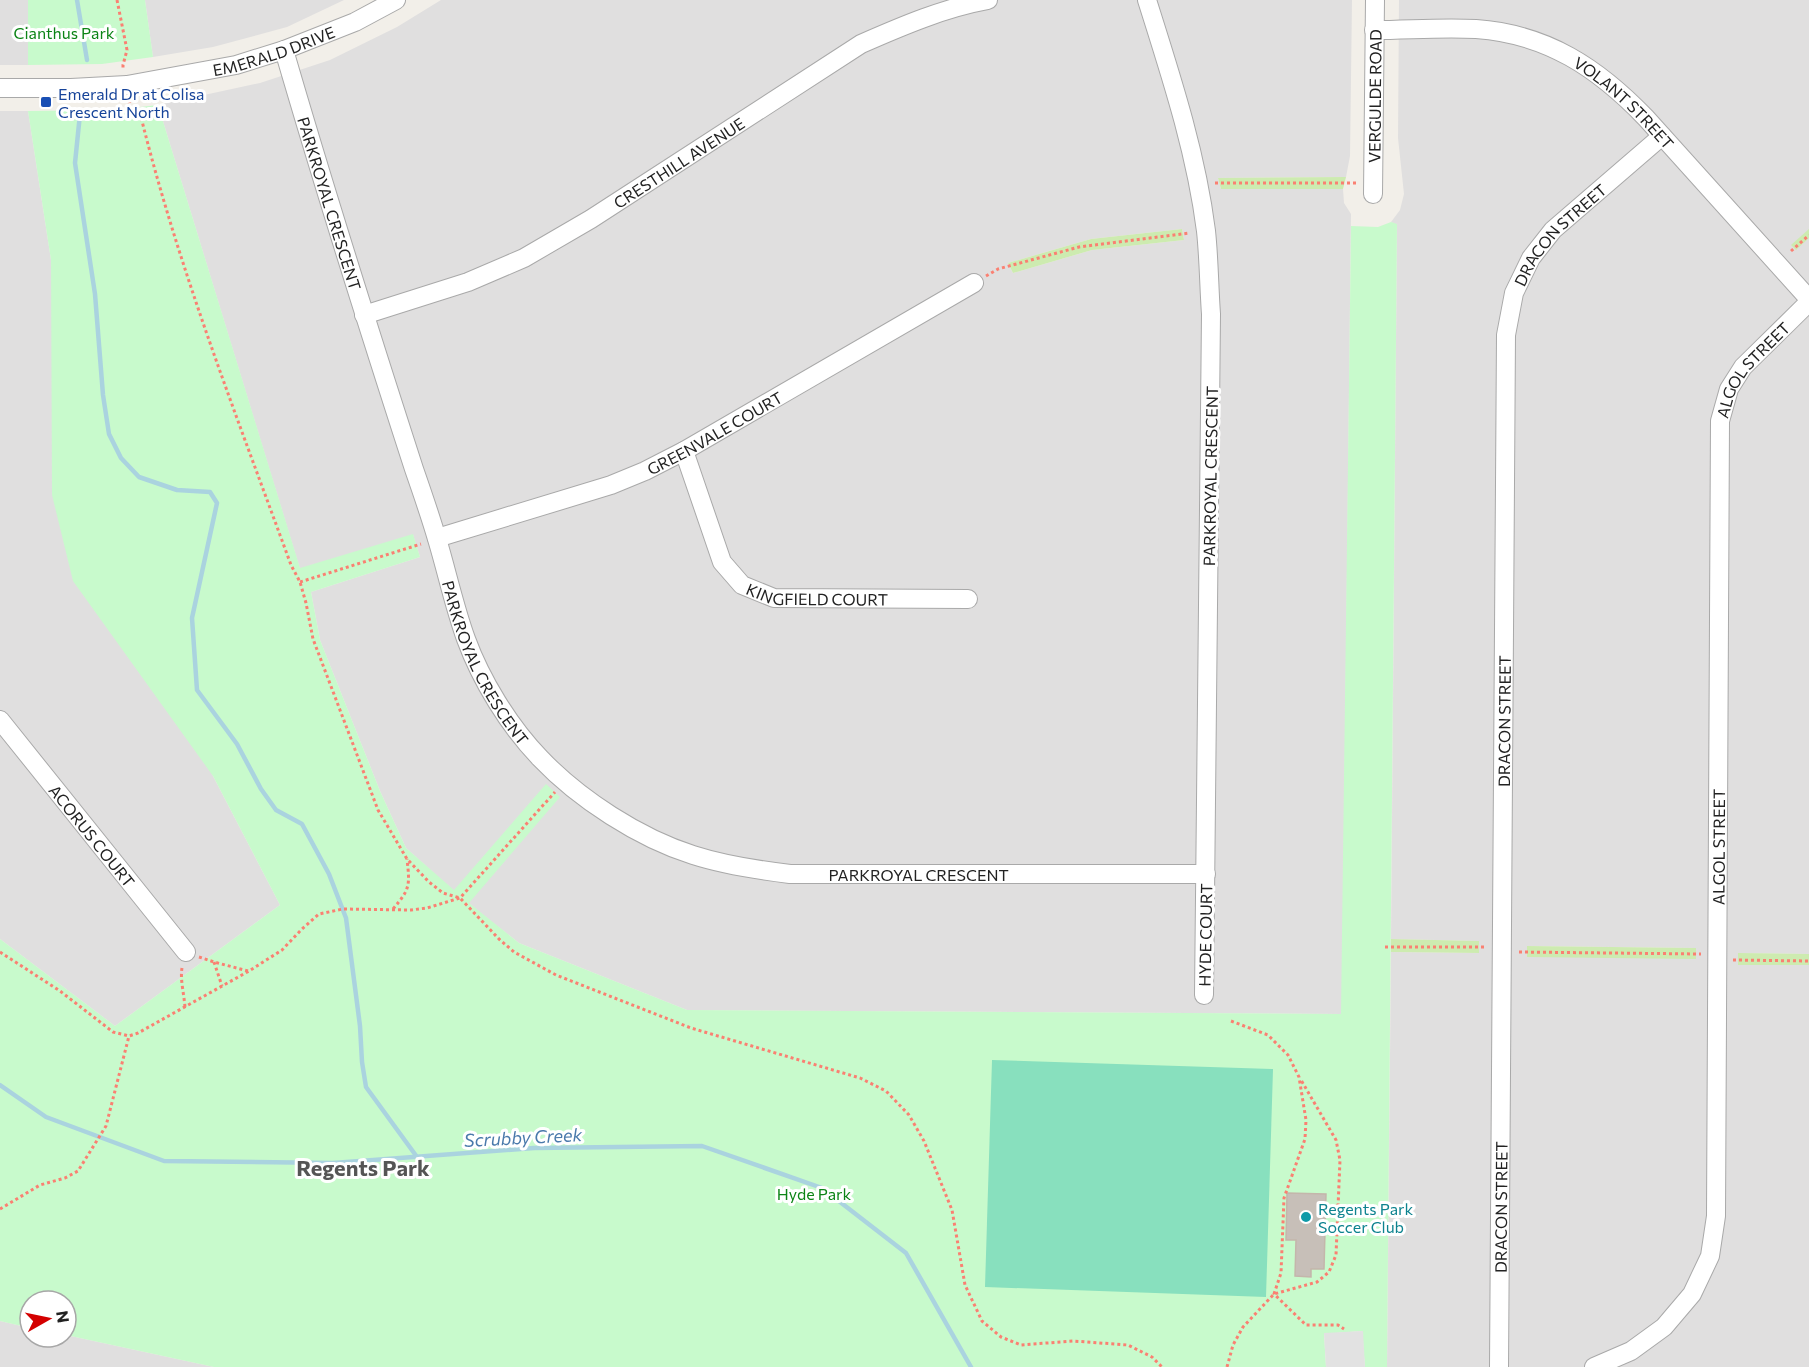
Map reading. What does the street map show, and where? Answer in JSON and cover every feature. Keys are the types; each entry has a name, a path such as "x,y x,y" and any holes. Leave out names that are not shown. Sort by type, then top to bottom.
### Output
{"street":[{"name":"EMERALD DRIVE","path":"0,88 127,85 236,66 355,22 396,0"},
{"name":"CRESTHILL AVENUE","path":"364,315 468,282 524,258 591,219 861,44 909,23 965,4 988,0"},
{"name":"PARKROYAL CRESCENT","path":"284,50 364,315 437,538 466,639 487,685 511,722 538,757 564,782 609,815 651,838 691,855 742,868 790,874 1206,874 1211,314 1206,231 1182,113 1147,0"},
{"name":"VERGULDE ROAD","path":"1373,189 1375,0"},
{"name":"VOLANT STREET","path":"1374,30 1476,29 1519,36 1559,50 1596,72 1627,99 1662,136 1809,301"},
{"name":"DRACON STREET","path":"1499,1367 1506,335 1514,293 1531,258 1553,230 1662,136"},
{"name":"GREENVALE COURT","path":"437,538 611,484 645,471 684,451 974,283"},
{"name":"ALGOL STREET","path":"1594,1367 1631,1351 1664,1327 1692,1294 1710,1256 1716,1216 1720,421 1730,389 1743,367 1809,301"},
{"name":"KINGFIELD COURT","path":"684,451 722,562 742,585 774,598 968,599"},
{"name":"ACORUS COURT","path":"0,720 186,952"},
{"name":"HYDE COURT","path":"1204,995 1206,874"}],"path":[{"path":"117,0 127,50 123,69"},
{"path":"129,99 130,110 141,117 154,167 202,320 291,565 300,582 313,639 378,810 407,859 443,893 460,898 514,952 556,975 691,1028 860,1078 886,1091 909,1114 924,1141 952,1210 965,1285 982,1321 1001,1337 1021,1345 1073,1341 1128,1345 1152,1357 1162,1367"},
{"path":"1213,183 1373,189"},
{"path":"974,283 998,269 1078,247 1206,231"},
{"path":"1791,251 1809,234"},
{"path":"300,582 437,538"},
{"path":"0,952 60,991 113,1032 129,1036 138,1034 282,950 320,914 343,909 411,910 427,908 460,898 564,782"},
{"path":"393,909 407,892 409,875 407,859"},
{"path":"1517,943 1517,952 1701,954 1701,960"},
{"path":"1385,947 1489,947"},
{"path":"185,1007 183,983 180,976 186,952 214,963 249,971"},
{"path":"1726,960 1809,961"},
{"path":"214,963 222,986"},
{"path":"1231,1021 1268,1035 1288,1055 1335,1140 1340,1160 1336,1255 1329,1272 1317,1282 1274,1294"},
{"path":"0,1209 40,1185 65,1178 78,1171 106,1126 129,1036"},
{"path":"1227,1367 1233,1345 1243,1327 1274,1294 1281,1273 1284,1198 1305,1139 1306,1120 1299,1077"},
{"path":"1274,1294 1306,1325 1338,1325 1344,1329"}],"shaded area":[{"path":"0,0 28,0 28,65 0,65"},
{"path":"145,0 344,0 287,27 213,47 153,57"},
{"path":"441,0 1352,0 1350,156 1346,177 1218,178 1221,189 1343,189 1344,203 1351,214 1342,1014 687,1010 519,943 468,903 546,785 454,891 406,848 380,791 320,640 311,592 420,557 413,535 300,569 158,105 260,83 330,60 397,27","holes":["1182,229 1184,240 1092,250 1013,273 1008,263 1091,239"]},
{"path":"1399,0 1809,0 1809,954 1739,953 1738,964 1809,965 1809,1367 1387,1367 1391,952 1479,953 1479,941 1391,939 1397,225 1391,222 1400,210 1404,194 1398,138","holes":["1528,946 1695,948 1528,957"]},
{"path":"0,111 28,111 51,260 213,776 280,905 115,1026 0,939"},
{"path":"0,1321 18,1325 18,1349 78,1349 78,1338 214,1367 0,1367"},
{"path":"1363,1331 1365,1367 1326,1367 1324,1333"}],"green space":[{"name":"Cianthus Park","path":"28,0 145,0 153,57 102,64 28,65"},
{"name":"Hyde Park","path":"158,105 300,568 413,534 420,557 311,592 320,640 380,791 406,848 454,890 546,784 560,797 469,903 519,943 687,1010 1341,1014 1351,226 1378,227 1391,222 1397,224 1387,1367 1365,1367 1362,1331 1324,1334 1326,1367 214,1367 78,1338 78,1289 18,1289 18,1325 0,1321 0,939 115,1026 280,905 213,776 73,581 52,495 51,260 28,111 114,110","holes":["1287,1193 1326,1194 1324,1269 1311,1269 1311,1277 1295,1276 1296,1240 1286,1239"]},
{"path":"1346,177 1343,189 1221,189 1218,178"},
{"path":"1182,229 1184,240 1092,250 1013,273 1008,263 1091,239"},
{"path":"1809,229 1809,238 1796,250 1791,245"},
{"path":"1391,939 1479,941 1479,953 1391,952"},
{"path":"1527,946 1696,948 1696,959 1527,957"},
{"path":"1738,953 1809,954 1809,965 1738,965"},
{"path":"992,1060 1273,1069 1266,1297 985,1287"}],"building":[{"name":"Regents Park Soccer Club","path":"1287,1193 1326,1194 1324,1269 1311,1269 1311,1277 1295,1276 1296,1240 1286,1240"}],"waterway":[{"path":"77,0 87,60"},
{"path":"80,114 75,163 95,294 103,395 109,434 121,458 139,477 177,490 210,492 217,503 192,618 197,690 237,744 261,789 276,810 302,824 329,874 346,918 366,1087 417,1157"},
{"name":"Scrubby Creek","path":"0,1085 46,1117 164,1161 333,1163 534,1148 702,1146 822,1188 906,1253 971,1367"}],"place":[{"name":"Emerald Dr at Colisa Crescent North","path":"46,102"},
{"name":"Regents Park Soccer Club","path":"1306,1217"}],"district":[{"name":"Regents Park","path":"363,1167"}]}
